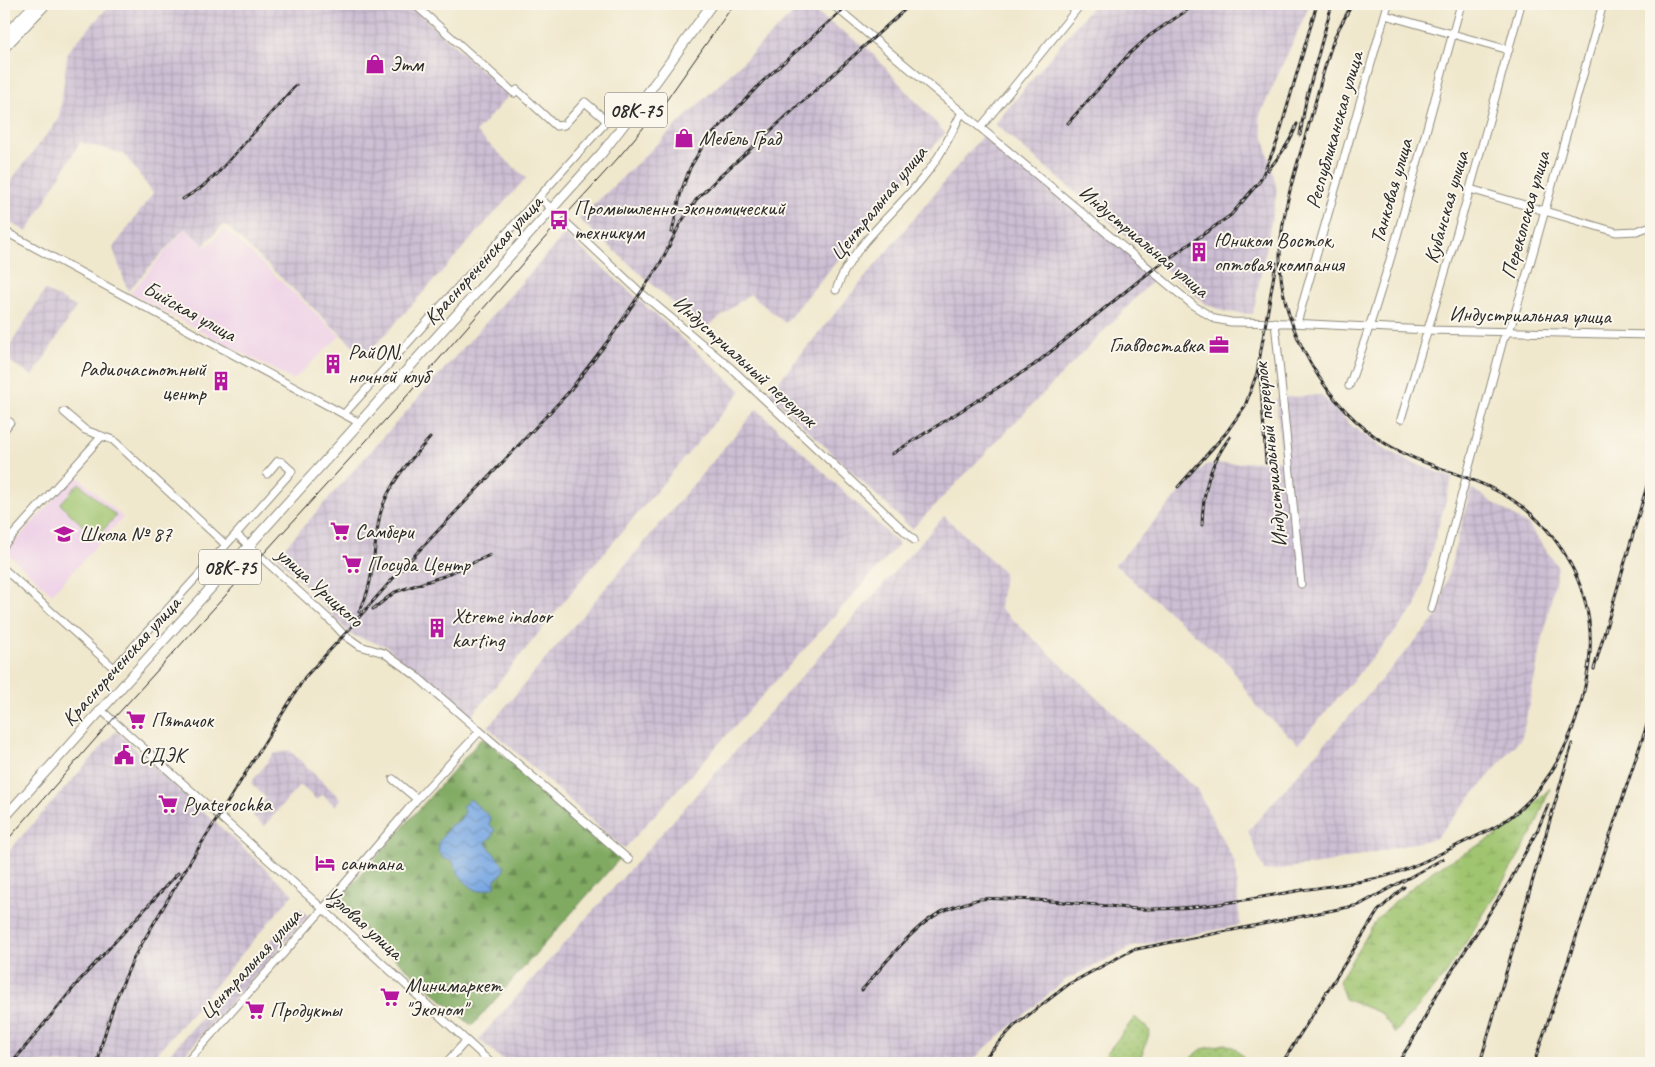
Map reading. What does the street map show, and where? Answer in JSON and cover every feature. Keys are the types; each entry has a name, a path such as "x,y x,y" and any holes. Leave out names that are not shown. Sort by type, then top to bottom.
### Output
{"main road":[{"path":"4,36 35,4"},
{"path":"4,48 46,4"},
{"name":"Краснореченская улица","path":"4,818 619,133 712,4"}],"street":[{"path":"414,4 514,93 517,90 556,126 564,125 585,102 607,121"},
{"name":"Индустриальная улица","path":"832,4 1194,306 1215,319 1231,322 1275,322 1428,330 1651,335"},
{"path":"981,127 1081,4"},
{"name":"Республиканская улица","path":"1298,323 1388,4"},
{"name":"Танковая улица","path":"1349,386 1370,327 1461,4"},
{"name":"Кубанская улица","path":"1400,418 1470,189 1521,4"},
{"name":"Перекопская улица","path":"1431,609 1465,477 1507,332 1512,323 1545,212 1603,4"},
{"path":"1385,15 1509,50"},
{"path":"344,414 607,121 625,98"},
{"name":"Центральная улица","path":"836,290 841,275 852,259 937,160 962,112"},
{"path":"1470,189 1616,232 1636,231 1651,226"},
{"name":"Индустриальный переулок","path":"539,197 640,292 732,369 914,540"},
{"name":"Бийская улица","path":"4,231 360,423"},
{"name":"Индустриальный переулок","path":"1275,322 1301,584"},
{"path":"64,412 85,430 112,440 226,545"},
{"path":"4,430 10,422"},
{"path":"4,545 102,436"},
{"path":"4,569 114,668 292,471 278,460 267,474"},
{"name":"улица Урицкого","path":"236,534 332,621 343,634 360,646 384,653 415,675 629,860"},
{"name":"Узловая улица","path":"100,710 490,1063"},
{"name":"Центральная улица","path":"186,1063 417,799 480,731"},
{"path":"393,779 417,799"},
{"path":"446,1063 466,1041"}],"shaded area":[{"path":"111,4 408,4 509,95 476,132 526,178 365,357 224,224 204,245 185,228 128,291 113,248 153,193 124,154 80,142 27,232 4,219 4,189 59,119 68,51"},
{"path":"803,4 868,49 945,133 785,323 750,294 703,330 579,219"},
{"path":"1094,4 1310,4 1259,117 1277,191 1253,314 1226,312 1206,304 995,124"},
{"path":"984,134 1157,276 912,529 769,393"},
{"path":"185,229 206,247 225,229 340,336 293,380 130,293"},
{"path":"565,234 741,391 588,572 469,719 386,646 351,635 277,556"},
{"path":"45,290 76,307 33,376 4,358 4,355"},
{"path":"1321,395 1352,426 1378,445 1408,461 1452,478 1416,607 1298,744 1256,706 1229,664 1115,565 1205,465 1281,460 1276,398"},
{"path":"757,409 899,544 624,849 488,727"},
{"name":"Школа № 87","path":"76,475 123,517 52,594 6,552"},
{"path":"1471,488 1529,526 1558,567 1522,737 1436,838 1327,863 1264,871 1248,831 1437,616"},
{"path":"944,516 1004,572 1000,608 1197,790 1235,863 1240,925 1132,947 1065,980 983,1050 971,1063 506,1063 479,1039"},
{"path":"116,731 293,894 149,1063 4,1063 4,856"},
{"path":"289,750 341,799 335,806 322,794 317,800 300,785 264,826 253,816 266,798 251,783 273,754"},
{"path":"300,908 308,916 177,1063 161,1063"}],"green space":[{"path":"79,483 116,516 96,538 60,504"},
{"path":"483,737 620,858 472,1026 334,905"},
{"path":"1550,788 1533,832 1446,974 1395,1033 1381,1013 1345,999 1339,981 1377,919 1393,903 1434,870 1497,835 1518,820"},
{"path":"1135,1017 1150,1031 1143,1053 1137,1063 1099,1063"},
{"path":"1225,1044 1235,1048 1249,1063 1184,1063 1202,1049"}],"water":[{"path":"470,799 491,818 489,824 495,830 486,844 505,867 501,875 495,879 495,887 479,891 463,879 453,861 444,859 438,851 438,843 451,825 459,821 465,812 462,806"}],"waterway":[{"path":"1647,1063 1651,1051"}],"tram line":[{"path":"4,844 105,728 406,397 543,240 618,158 666,101 734,4"}],"railway":[{"path":"672,232 681,192 690,168 705,142 763,81 849,4"},
{"path":"352,625 397,574 568,393 611,337 660,264 680,224 696,200 911,4"},
{"path":"1068,123 1129,54 1149,36 1196,4"},
{"path":"892,454 1034,365 1151,271 1231,215 1260,181 1277,142 1317,4"},
{"path":"1300,135 1306,100 1332,4"},
{"path":"862,990 901,945 924,923 948,909 980,899 1044,900 1140,909 1169,909 1245,900 1366,881 1395,873 1431,858 1502,823 1520,809 1536,792 1562,753 1572,731 1585,686 1589,663 1590,636 1587,610 1580,585 1569,561 1537,519 1516,502 1479,482 1390,447 1355,420 1318,376 1292,323 1284,295 1280,267 1281,239 1289,195 1328,55 1336,34 1352,4"},
{"path":"183,199 202,187 217,174 296,85"},
{"path":"1268,170 1285,148 1297,124"},
{"path":"1178,487 1226,433 1245,406 1257,373 1276,263"},
{"path":"1260,370 1266,463"},
{"path":"1202,525 1208,479 1217,458 1230,437"},
{"path":"359,612 371,577 380,515 388,493 414,455 430,438"},
{"path":"1594,669 1651,472"},
{"path":"373,609 395,592 444,576 490,555"},
{"path":"98,1063 115,1001 134,957 194,855 305,677 357,621"},
{"path":"1534,1063 1651,713"},
{"path":"1480,1063 1572,744"},
{"path":"1398,1063 1437,994 1510,881 1538,829 1548,805"},
{"path":"980,1063 1014,1026 1069,984 1132,950 1359,905 1443,859"},
{"path":"12,1063 80,980 178,873"},
{"path":"1282,1063 1378,911 1404,887"}],"place":[{"name":"Этм","path":"375,64"},
{"name":"Мебель Град","path":"684,138"},
{"name":"Промышленно-экономический техникум","path":"559,220"},
{"name":"Юником Восток, оптовая компания","path":"1199,252"},
{"name":"Главдоставка","path":"1219,345"},
{"name":"РайON, ночной клуб","path":"333,364"},
{"name":"Радиочастотный центр","path":"221,381"},
{"name":"Самбери","path":"340,531"},
{"name":"Школа № 87","path":"64,534"},
{"name":"Посуда Центр","path":"352,564"},
{"name":"Xtreme indoor karting","path":"437,628"},
{"name":"Пятачок","path":"136,720"},
{"name":"СДЭК","path":"124,755"},
{"name":"Pyaterochka","path":"168,804"},
{"name":"сантана","path":"325,863"},
{"name":"Минимаркет \"Эконом\"","path":"390,997"},
{"name":"Продукты","path":"255,1010"}]}
